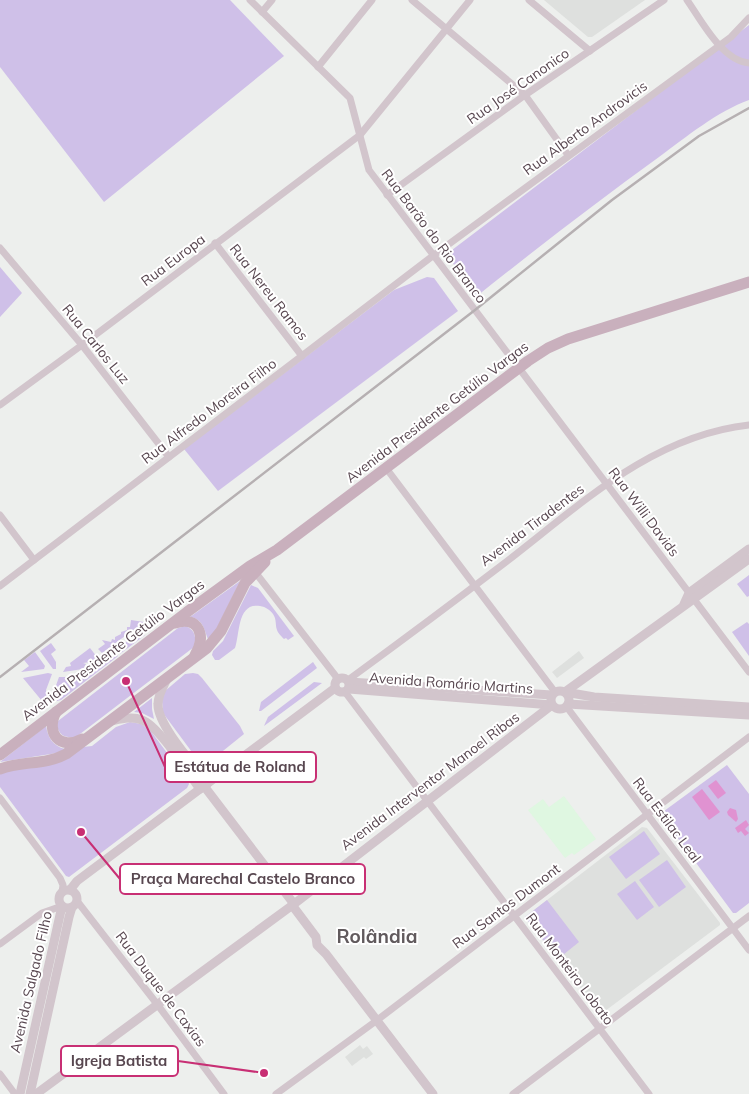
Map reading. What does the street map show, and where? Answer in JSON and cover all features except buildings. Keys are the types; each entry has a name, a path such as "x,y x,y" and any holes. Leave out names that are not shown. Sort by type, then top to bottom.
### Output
{"main road":[{"name":"Avenida Presidente Getúlio Vargas","path":"0,755 170,625 250,566 271,554 519,367 544,351 568,339 749,282"},
{"name":"Avenida Presidente Getúlio Vargas","path":"0,769 60,757 167,679 216,639 240,592 271,554"},
{"path":"170,625 181,621 194,624 198,628 201,643 193,658"},
{"path":"56,712 52,728 56,738 64,743 75,743 98,730"}],"street":[{"name":"Rua Barão do Rio Branco","path":"250,0 350,98 369,170 519,367"},
{"path":"262,12 272,0"},
{"path":"318,67 372,0"},
{"path":"412,0 525,95 568,155"},
{"name":"Rua Europa","path":"0,405 360,135 470,0"},
{"path":"529,0 590,51"},
{"name":"Rua José Canonico","path":"387,194 525,95 664,0"},
{"path":"687,0 719,45 732,57 749,63"},
{"name":"Rua Alberto Androvicis","path":"434,256 568,155 731,37 749,18"},
{"name":"Rua Nereu Ramos","path":"215,243 302,356"},
{"name":"Rua Carlos Luz","path":"0,248 82,345 169,457"},
{"name":"Rua Alfredo Moreira Filho","path":"0,586 434,256"},
{"name":"Rua Willi Davids","path":"519,367 749,672"},
{"name":"Avenida Tiradentes","path":"348,686 475,586 640,462 672,447 711,433 749,425"},
{"path":"386,468 475,586 553,697 555,707 567,705 749,707"},
{"path":"0,515 34,560"},
{"path":"553,697 565,692 684,604 749,549"},
{"path":"692,596 749,559"},
{"path":"255,572 337,684 339,692 348,686"},
{"name":"Avenida Romário Martins","path":"337,684 345,678 348,686 553,697"},
{"path":"167,679 160,692 158,704 160,718 204,786"},
{"path":"62,906 60,901 77,881 337,684"},
{"name":"Rua Monteiro Lobato","path":"348,686 427,800 649,1094"},
{"path":"565,692 656,705 749,715"},
{"path":"565,692 568,696 567,705"},
{"name":"Avenida Interventor Manoel Ribas","path":"36,1094 293,904 427,800 553,697"},
{"name":"Rua Estilac Leal","path":"567,705 749,950"},
{"path":"111,721 127,718 142,719 154,727 204,786 293,904 316,938 317,945 440,1094"},
{"name":"Rua Santos Dumont","path":"276,1094 378,1019 749,736"},
{"path":"0,798 60,878 66,892 76,896 75,904 42,913 0,944"},
{"name":"Rua Duque de Caxias","path":"75,904 157,1004 224,1094"},
{"name":"Avenida Salgado Filho","path":"30,1094 75,904"},
{"name":"Avenida Salgado Filho","path":"20,1094 62,906"},
{"path":"513,1094 749,916"},
{"path":"378,1019 433,1094"},
{"path":"0,1074 16,1094"}],"shaded area":[{"path":"0,0 230,0 284,56 104,202 0,67"},
{"path":"544,0 645,0 592,37 588,37"},
{"path":"749,25 749,100 726,111 691,133 567,225 477,296 449,258 452,250"},
{"path":"0,267 22,293 0,317"},
{"path":"427,277 434,278 458,311 218,491 184,449 394,290"},
{"path":"749,575 749,596 747,597 737,584"},
{"path":"240,581 212,638 208,639 200,622 190,617"},
{"path":"251,585 258,588 294,636 288,640 284,639 276,628 275,618 271,611 262,606 253,606 243,614 235,648 219,660 215,660 212,655 213,651 223,641"},
{"path":"131,620 144,622 102,653 98,649 105,644 102,640 111,642 121,632 127,630 127,627 130,627"},
{"path":"747,622 749,624 749,656 732,632"},
{"path":"186,626 195,635 194,647 76,737 68,737 61,734 56,724 58,721 178,628"},
{"path":"145,635 120,654 117,649 132,637"},
{"path":"51,643 56,650 51,654 56,662 56,669 53,669 40,651"},
{"path":"90,648 97,657 91,662 83,663 86,664 83,669 63,672 66,667 71,666 70,663"},
{"path":"113,651 118,656 61,700 57,701 54,691 59,677 78,677"},
{"path":"579,651 584,658 557,678 552,672"},
{"path":"35,652 45,666 44,669 21,672 29,666 24,660"},
{"path":"313,662 317,668 259,711 261,702"},
{"path":"48,673 52,674 46,690 47,707 23,678"},
{"path":"185,674 198,674 202,678 240,726 244,734 203,767 163,713 162,700 165,691"},
{"path":"314,682 322,683 264,726 268,717"},
{"path":"152,698 154,719 142,713 134,712"},
{"path":"130,722 141,724 150,730 189,784 187,788 69,877 66,876 0,787 0,774 83,747 92,746 116,727"},
{"path":"46,726 52,741 57,746 65,749 57,753 0,762"},
{"path":"727,765 749,794 749,903 736,913 733,913 660,814"},
{"path":"716,780 726,793 718,799 708,786"},
{"path":"702,789 720,812 709,820 692,797"},
{"path":"564,796 596,839 574,855 572,853 565,858 528,810 543,799 549,807"},
{"path":"730,808 736,810 738,819 736,822 728,815 727,812"},
{"path":"746,820 749,825 745,829 749,833 745,836 741,831 738,833 735,828"},
{"path":"642,827 647,828 720,925 601,1014 525,917"},
{"path":"644,831 660,854 626,879 609,857"},
{"path":"667,860 686,887 659,907 639,880"},
{"path":"635,881 654,907 637,920 617,894"},
{"path":"547,900 579,942 558,959 525,917"},
{"path":"360,1045 363,1049 367,1046 373,1054 366,1059 364,1057 352,1066 345,1057"}],"railway":[{"path":"0,677 475,310 612,200 699,136 749,108"}],"place":[{"name":"Estátua de Roland","path":"126,681"},
{"name":"Praça Marechal Castelo Branco","path":"81,832"},
{"name":"Igreja Batista","path":"264,1073"}],"district":[{"name":"Rolândia","path":"377,936"}]}
